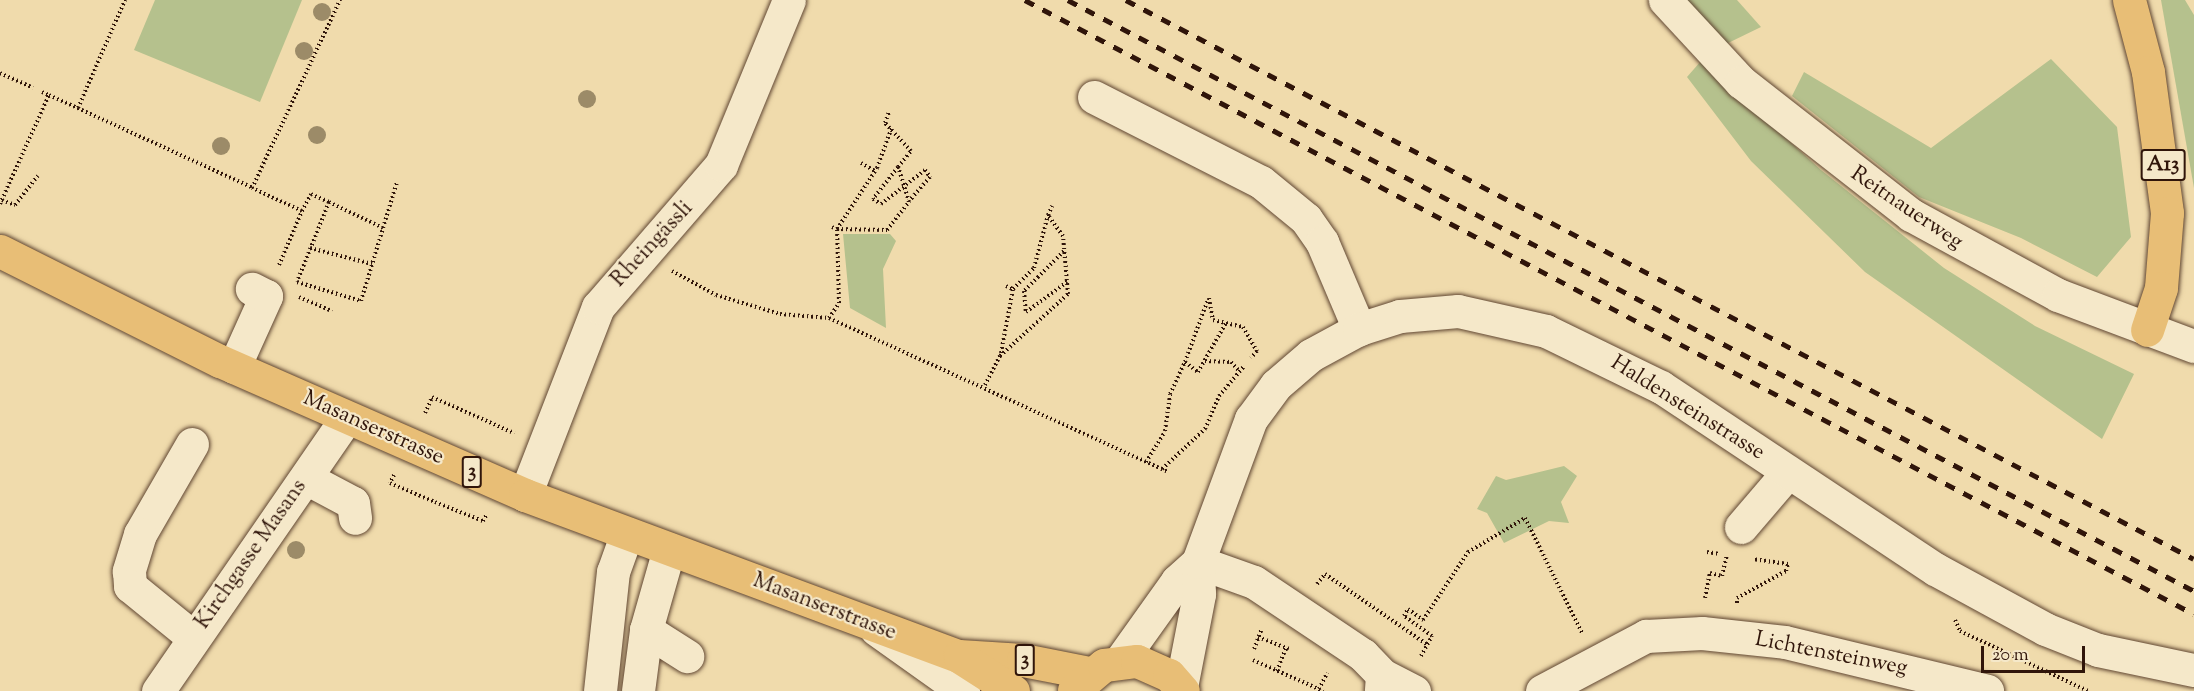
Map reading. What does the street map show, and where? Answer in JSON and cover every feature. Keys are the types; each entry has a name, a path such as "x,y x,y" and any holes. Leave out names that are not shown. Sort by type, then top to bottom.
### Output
{"main road":[{"name":"A13","path":"2129,0 2148,72 2167,213 2161,288 2147,330"},
{"name":"Masanserstrasse","path":"0,251 234,367 525,495 876,629 959,656 1023,660 1081,682"},
{"name":"Masanserstrasse","path":"959,656 1013,691"},
{"path":"1081,682 1120,661 1154,666 1182,689"}],"street":[{"name":"Rheingässli","path":"525,495 598,307 721,165 789,0"},
{"name":"Reitnauerweg","path":"1665,0 1741,82 1873,190 2015,275 2147,330 2194,346"},
{"path":"1094,97 1261,182 1306,219 1322,242 1359,329"},
{"path":"234,367 266,296 263,281"},
{"name":"Haldensteinstrasse","path":"1182,689 1199,594 1198,562 1251,419 1276,385 1311,355 1359,329 1400,316 1458,311 1546,331 1661,387 1935,569 2045,629 2098,650 2194,670"},
{"name":"Kirchgasse Masans","path":"158,691 346,418"},
{"path":"192,444 140,534 129,571 130,586 194,638"},
{"path":"1738,549 1788,472"},
{"path":"306,478 353,503 355,518"},
{"path":"600,691 613,572 627,533"},
{"path":"638,691 646,630 669,549"},
{"path":"1198,562 1274,594 1363,655 1382,683 1415,678"},
{"name":"Haldensteinstrasse","path":"1120,661 1177,581 1198,562"},
{"path":"876,629 963,691"},
{"path":"646,630 687,656"},
{"name":"Lichtensteinweg","path":"1542,691 1646,636 1702,633 1785,642 1987,691"}],"path":[{"path":"78,108 125,0"},
{"path":"254,189 340,0"},
{"path":"0,73 33,88"},
{"path":"42,92 302,212"},
{"path":"38,176 15,205 1,202 49,95"},
{"path":"832,227 887,230 930,177 925,170 881,204 873,199 911,151 885,123 889,112"},
{"path":"829,318 839,303 837,229 874,171 892,128"},
{"path":"861,163 874,171"},
{"path":"898,167 909,202"},
{"path":"328,202 297,282 361,301 397,182"},
{"path":"263,281 311,194 383,228"},
{"path":"985,385 1000,356 1013,289 1034,268 1048,215 1053,206"},
{"path":"1000,356 1068,294 1063,236 1048,215"},
{"path":"310,248 372,264"},
{"path":"1064,250 1024,291 1026,312 1067,282"},
{"path":"644,256 716,295 780,314 829,318 916,362 985,385 1146,462 1165,470 1205,429 1219,396 1257,351 1243,327 1214,320 1209,298 1185,362 1170,394 1166,431 1146,462"},
{"path":"1006,286 1013,289"},
{"path":"302,298 332,311"},
{"path":"1185,362 1198,372 1226,323"},
{"path":"1205,361 1231,362 1239,371"},
{"path":"425,414 432,397 524,437"},
{"path":"390,483 483,521"},
{"path":"1415,678 1432,636 1404,616 1408,609 1423,620 1468,552 1525,519 1583,635 1593,632"},
{"path":"1706,594 1710,573 1722,576 1738,549"},
{"path":"1707,552 1738,549 1788,564 1786,571 1737,598 1736,603 1747,605"},
{"path":"1324,574 1428,645"},
{"path":"1953,614 1960,631 2088,691"},
{"path":"1254,649 1266,616"},
{"path":"1277,671 1286,648"},
{"path":"1253,660 1321,690 1329,666"}],"green space":[{"path":"155,0 302,0 260,102 134,50"},
{"path":"1685,0 1737,0 1761,27 1726,44"},
{"path":"2161,0 2185,0 2194,15 2194,188"},
{"path":"2051,59 2117,127 2131,237 2097,277 2021,238 1919,197 1792,96 1804,72 1931,148"},
{"path":"1701,61 1821,170 1944,268 2035,326 2134,374 2102,439 1865,272 1751,161 1687,77"},
{"path":"843,234 890,234 896,241 883,269 886,328 850,308"},
{"path":"1564,466 1577,476 1561,502 1569,523 1549,521 1504,543 1487,513 1477,509 1496,476 1506,480"}],"railway":[{"path":"1025,0 2194,614"},
{"path":"1068,0 2194,591"},
{"path":"1126,0 2194,559"}]}
